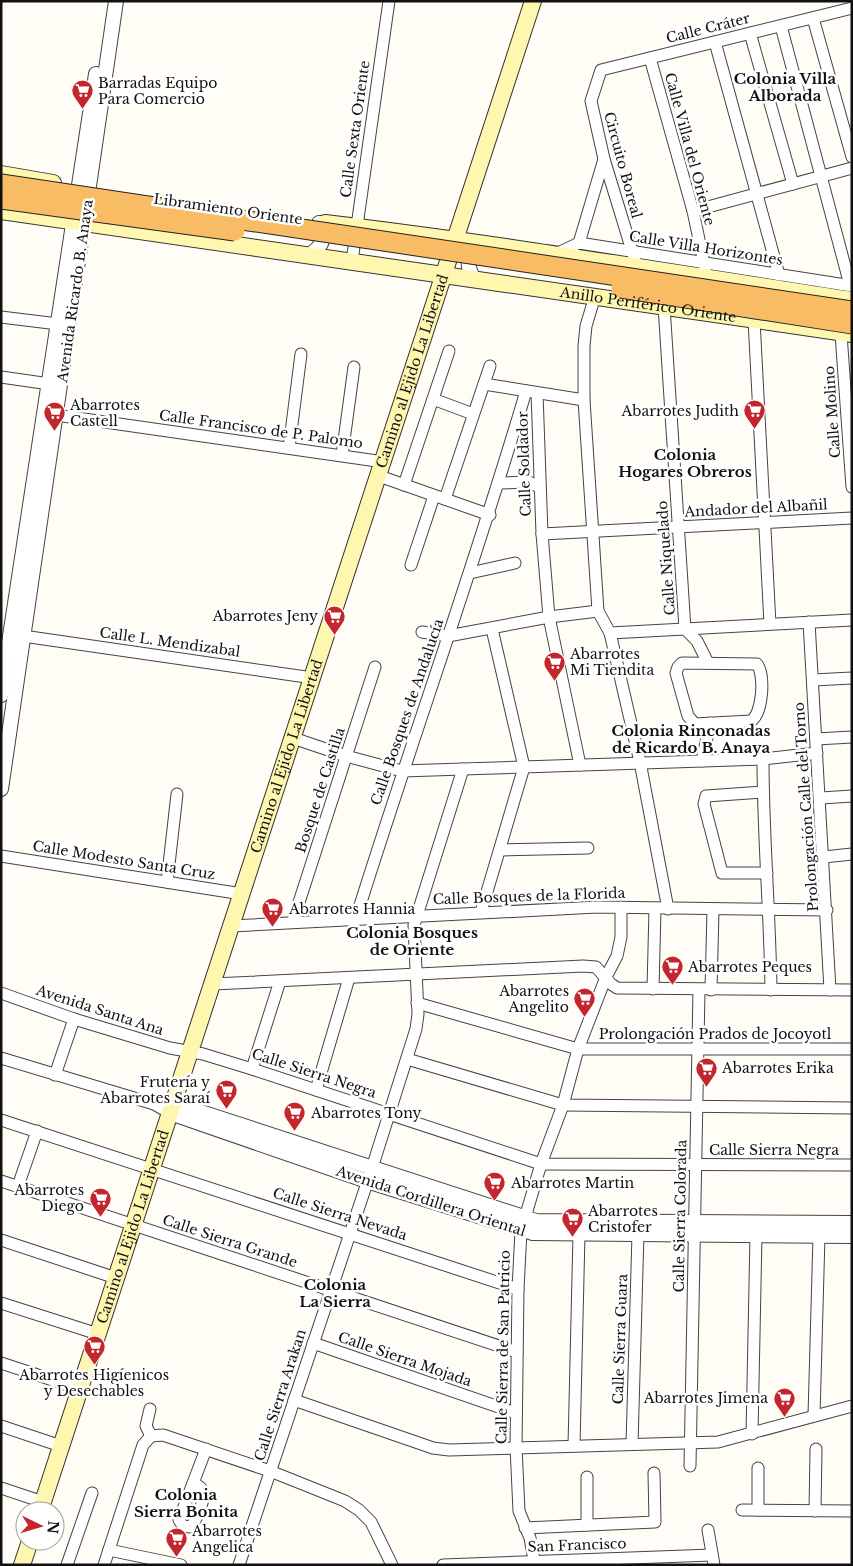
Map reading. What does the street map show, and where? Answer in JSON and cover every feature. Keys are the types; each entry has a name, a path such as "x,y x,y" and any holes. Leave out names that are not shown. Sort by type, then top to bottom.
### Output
{"highway":[{"name":"Libramiento Oriente","path":"1,184 451,257"},
{"name":"Libramiento Oriente","path":"1,199 451,257"},
{"name":"Anillo Periférico Oriente","path":"451,257 852,310"},
{"name":"Anillo Periférico Oriente","path":"451,257 848,331"}],"main road":[{"name":"Camino al Ejido La Libertad","path":"43,1501 534,1"},
{"name":"Libramiento Oriente","path":"1,174 144,197 356,227 451,257"},
{"path":"9,212 24,214 34,209 40,199 35,183 24,178"},
{"path":"139,230 129,224 125,214 129,203 134,199 144,197"},
{"path":"9,212 352,261 451,257 479,245 558,254 637,267 704,270 851,290"},
{"name":"Anillo Periférico Oriente","path":"451,257 474,278 754,320 848,331"},
{"path":"22,1565 27,1551"}],"street":[{"name":"Avenida Ricardo B. Anaya","path":"1,789 23,636 35,520 80,221 108,1"},
{"name":"Avenida Ricardo B. Anaya","path":"84,188 116,1"},
{"name":"Calle Sexta Oriente","path":"352,261 389,1"},
{"name":"Calle Cráter","path":"600,70 813,18 851,12"},
{"path":"813,18 852,157"},
{"path":"781,26 823,176 851,290"},
{"path":"750,33 792,184"},
{"path":"715,42 779,275"},
{"name":"Calle Villa del Oriente","path":"650,58 693,211 704,270"},
{"name":"Circuito Boreal","path":"600,70 591,101 604,159 637,267"},
{"path":"558,254 579,243 604,159"},
{"path":"693,211 852,168"},
{"name":"Avenida Ricardo B. Anaya","path":"51,414 50,384 58,324 80,221"},
{"path":"308,255 319,249 322,244 323,231 319,223"},
{"name":"Calle Villa Horizontes","path":"579,243 632,251 704,270 779,275 851,290"},
{"path":"474,278 469,267 469,260 474,248 479,245"},
{"path":"595,296 586,326 584,400 598,611 610,632 640,762 668,909"},
{"name":"Calle Niquelado","path":"664,306 685,629"},
{"path":"1,316 58,324"},
{"path":"754,320 770,624"},
{"name":"Calle Molino","path":"848,331 852,488"},
{"path":"404,485 449,351"},
{"path":"289,448 301,354"},
{"path":"411,565 474,414 490,366"},
{"path":"342,455 354,367"},
{"path":"1,377 50,384"},
{"path":"484,384 584,400"},
{"name":"Calle Bosques de Andalucía","path":"356,918 402,771 490,516 499,483 532,392"},
{"name":"Calle Soldador","path":"532,392 550,617 580,765"},
{"path":"433,399 474,414"},
{"name":"Calle Francisco de P. Palomo","path":"51,414 342,455 381,469 404,485 490,516"},
{"path":"499,483 529,482 539,488"},
{"name":"Andador del Albañil","path":"542,534 852,518"},
{"name":"Avenida Ricardo B. Anaya","path":"1,695 5,649 35,520"},
{"path":"470,573 515,563"},
{"path":"422,632 448,636 550,617 598,611"},
{"path":"610,632 852,620"},
{"name":"Prolongación Calle del Torno","path":"809,622 821,798 830,990"},
{"path":"481,912 524,767 492,628"},
{"path":"685,629 697,641 708,663"},
{"name":"Calle L. Mendizabal","path":"23,636 313,678"},
{"path":"751,662 757,664 761,670 760,711 756,717 751,721 695,724 690,720 676,673 682,663 708,663 751,662"},
{"name":"Bosque de Castilla","path":"293,921 375,667"},
{"path":"812,680 852,678"},
{"path":"702,761 710,723"},
{"path":"816,739 852,737"},
{"path":"293,738 346,756 402,771 763,759 817,753"},
{"path":"763,759 763,792 770,911 771,990"},
{"name":"Calle Sierra Arakan","path":"239,1565 330,1289 370,1175 416,1029 417,1003 413,936 417,915 463,769"},
{"path":"763,792 706,796 704,804 722,873 767,873"},
{"path":"167,882 177,794"},
{"path":"821,798 852,796"},
{"path":"500,850 588,848"},
{"path":"824,857 852,854"},
{"name":"Calle Modesto Santa Cruz","path":"1,856 242,894"},
{"name":"Calle Bosques de la Florida","path":"232,926 293,921 621,907 770,911 827,910"},
{"name":"Calle Sierra de San Patricio","path":"534,1563 530,1538 519,1511 516,1447 518,1289 523,1224 541,1164 563,1105 578,1049 606,977 620,947 621,907"},
{"path":"653,989 654,909"},
{"name":"Calle Sierra Colorada","path":"690,1466 698,1107 696,1049 705,990 713,910"},
{"path":"213,984 583,966 596,967 617,988 852,990"},
{"path":"316,1090 349,978"},
{"path":"252,1068 280,982"},
{"name":"Avenida Santa Ana","path":"1,993 74,1019 170,1048 190,1052"},
{"name":"Prolongación Prados de Jocoyotl","path":"417,1003 578,1049 852,1049"},
{"path":"55,1075 74,1019"},
{"name":"Calle Sierra Negra","path":"190,1052 252,1068 541,1164 852,1165"},
{"path":"1,1058 172,1108"},
{"path":"406,1058 563,1105 852,1108"},
{"name":"Avenida Cordillera Oriental","path":"172,1108 523,1224 545,1222 695,1228 852,1223"},
{"name":"Calle Sierra Nevada","path":"1,1120 518,1289"},
{"path":"18,1186 37,1131"},
{"name":"Calle Sierra Grande","path":"1,1181 517,1352"},
{"name":"Avenida Cordillera Oriental","path":"523,1224 533,1233 638,1234 695,1228 756,1235 852,1236"},
{"path":"574,1446 579,1234"},
{"name":"Calle Sierra Guara","path":"632,1444 638,1234"},
{"path":"752,1434 756,1235"},
{"path":"814,1416 819,1236"},
{"path":"1,1240 116,1278"},
{"path":"1,1303 98,1334"},
{"name":"Calle Sierra Mojada","path":"313,1343 516,1413"},
{"path":"1,1363 80,1389"},
{"path":"294,1400 433,1448 449,1450 718,1442 852,1406"},
{"path":"150,1409 146,1426 151,1436"},
{"path":"1,1426 61,1446"},
{"path":"104,1565 143,1445 151,1436 163,1435 270,1471 345,1501 359,1510 371,1522 392,1565"},
{"path":"194,1483 206,1449"},
{"path":"816,1449 816,1510"},
{"path":"758,1468 758,1510"},
{"path":"525,1528 655,1522 654,1473"},
{"path":"587,1477 587,1525"},
{"path":"1,1488 28,1501"},
{"path":"67,1565 92,1493"},
{"path":"742,1510 852,1511"},
{"path":"708,1530 713,1560"},
{"path":"109,1550 181,1565"},
{"name":"San Francisco","path":"444,1565 713,1560"}],"place":[{"name":"Barradas Equipo Para Comercio","path":"82,110"},
{"name":"Abarrotes Judith","path":"755,430"},
{"name":"Abarrotes Castell","path":"54,432"},
{"name":"Abarrotes Jeny","path":"334,635"},
{"name":"Abarrotes Mi Tiendita","path":"554,681"},
{"name":"Abarrotes Hannia","path":"273,928"},
{"name":"Abarrotes Peques","path":"672,986"},
{"name":"Abarrotes Angelito","path":"585,1018"},
{"name":"Abarrotes Erika","path":"706,1087"},
{"name":"Frutería y Abarrotes Saraí","path":"226,1109"},
{"name":"Abarrotes Tony","path":"295,1132"},
{"name":"Abarrotes Martin","path":"495,1202"},
{"name":"Abarrotes Diego","path":"100,1217"},
{"name":"Abarrotes Cristofer","path":"572,1238"},
{"name":"Abarrotes Higíenicos y Desechables","path":"94,1366"},
{"name":"Abarrotes Jimena","path":"784,1417"},
{"name":"Abarrotes Angelica","path":"176,1558"}],"district":[{"name":"Colonia Villa Alborada","path":"785,88"},
{"name":"Colonia Hogares Obreros","path":"685,464"},
{"name":"Colonia Rinconadas de Ricardo B. Anaya","path":"691,740"},
{"name":"Colonia Bosques de Oriente","path":"412,942"},
{"name":"Colonia La Sierra","path":"335,1294"},
{"name":"Colonia Sierra Bonita","path":"186,1504"}]}
